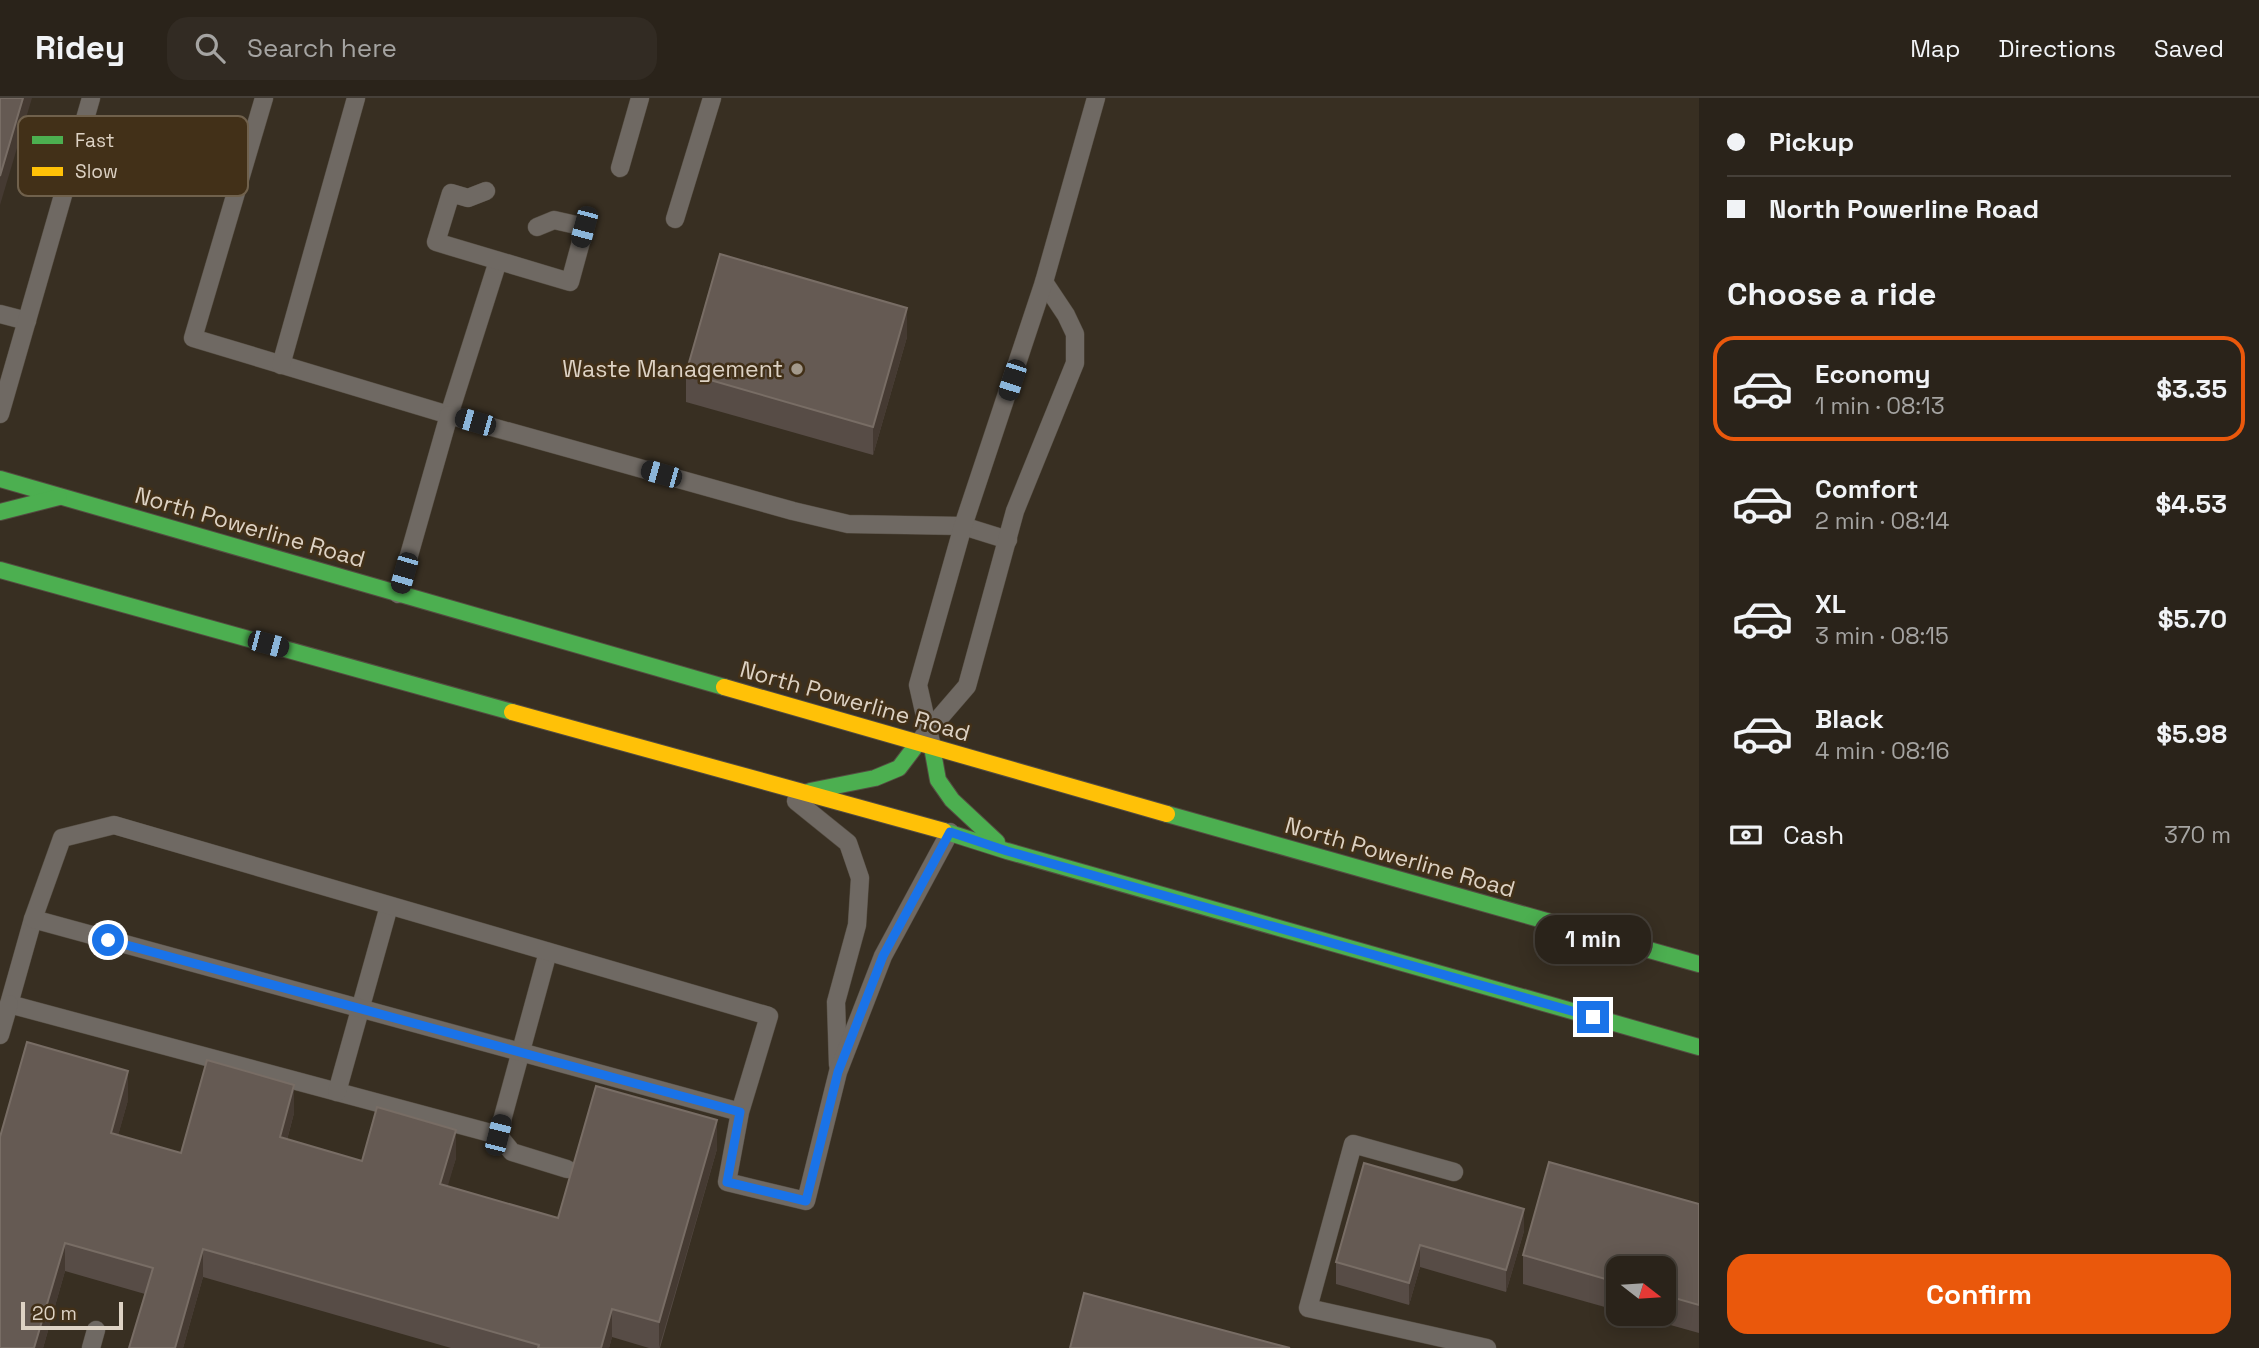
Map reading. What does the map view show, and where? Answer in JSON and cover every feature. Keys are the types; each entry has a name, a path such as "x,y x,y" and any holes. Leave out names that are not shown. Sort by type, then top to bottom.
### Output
{"main road":[{"name":"North Powerline Road","path":"0,479 398,594 926,740 1699,964"},
{"path":"0,512 61,497"},
{"path":"0,570 950,832 1007,851 1699,1047"},
{"path":"801,792 875,778 899,768 926,740 938,780 951,800 1007,851"}],"lane":[{"path":"86,116 91,98"},
{"path":"248,152 264,98"},
{"path":"281,365 356,98"},
{"path":"620,168 640,98"},
{"path":"675,219 712,98"},
{"path":"926,740 918,685 963,526 1044,282 1096,98"},
{"path":"486,191 474,204 450,193 436,242 570,282 584,227 549,213 537,228"},
{"path":"0,414 63,196"},
{"path":"235,196 193,338 449,415 793,512 848,524 963,526 1008,540"},
{"path":"398,594 449,415 498,261"},
{"path":"926,740 967,686 1015,511 1075,362 1075,334 1066,314 1044,282"},
{"path":"0,314 27,321"},
{"path":"776,786 848,843 860,878 857,925 836,1002 838,1072"},
{"path":"0,1035 33,919 62,838 114,825 769,1016 740,1112 727,1182 806,1201 838,1072 883,956 950,832"},
{"path":"337,1092 389,906"},
{"path":"33,919 740,1112"},
{"path":"498,1135 548,952"},
{"path":"9,1003 498,1135 512,1152 567,1169"},
{"path":"1454,1172 1353,1144 1308,1308 1487,1348"},
{"path":"91,1348 96,1330"}],"building":[{"path":"0,98 23,98 0,176"},
{"name":"Waste Management","path":"720,254 907,308 873,427 686,373"},
{"path":"27,1042 128,1071 111,1133 181,1153 207,1060 294,1085 280,1137 362,1161 377,1107 456,1130 440,1184 558,1218 596,1086 717,1120 659,1322 612,1309 601,1348 538,1348 539,1345 203,1249 175,1348 129,1348 153,1268 65,1243 34,1348 0,1348 0,1137"},
{"path":"1549,1162 1699,1204 1699,1305 1676,1298 1676,1256 1606,1256 1606,1279 1523,1255"},
{"path":"1364,1163 1524,1209 1506,1270 1420,1245 1409,1283 1336,1262"},
{"path":"1084,1293 1290,1348 1070,1348"}],"traffic: fast":[{"path":"0,479 724,687"},
{"path":"0,512 59,497"},
{"path":"0,570 512,712"},
{"path":"810,791 875,778 899,768 918,743"},
{"path":"932,747 938,780 952,800 997,842"},
{"path":"1167,814 1699,964"},
{"path":"944,831 1699,1047"}],"traffic: slow":[{"path":"724,687 1167,814"},
{"path":"512,712 944,831"}],"place":[{"name":"Waste Management","path":"797,369"}],"route":[{"path":"108,940 740,1112 727,1182 806,1201 838,1072 883,956 950,832 1007,851 1593,1017"}]}
